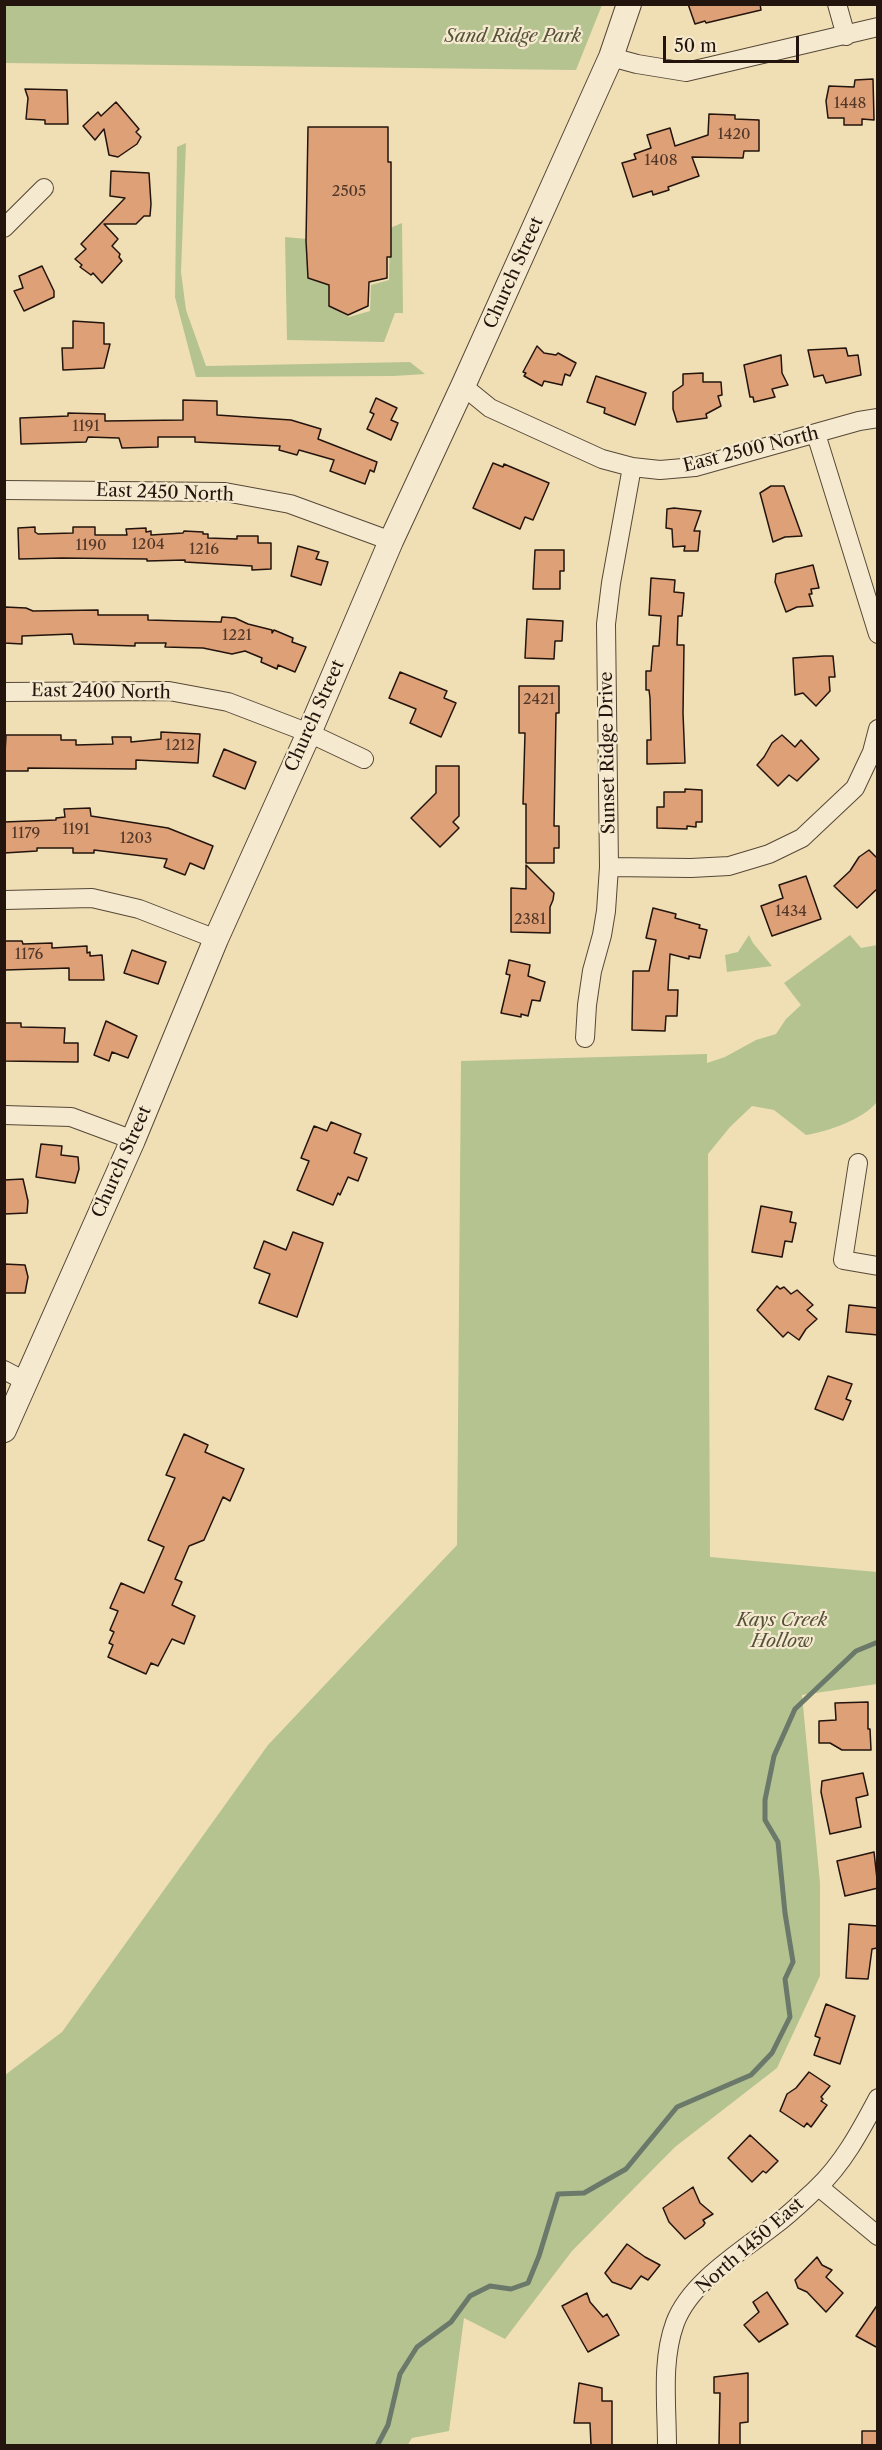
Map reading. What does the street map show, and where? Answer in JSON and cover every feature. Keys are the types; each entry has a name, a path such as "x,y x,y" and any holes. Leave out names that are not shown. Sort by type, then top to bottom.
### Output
{"street":[{"name":"Church Street","path":"4,1430 15,1376 133,1140 216,939 309,733 391,541 611,57 629,4"},
{"path":"837,4 846,36"},
{"path":"611,57 686,72 878,27"},
{"path":"4,228 44,188"},
{"name":"East 2500 North","path":"463,386 490,408 602,459 632,467 660,470 695,467 859,421 878,418"},
{"path":"816,434 878,634"},
{"name":"Sunset Ridge Drive","path":"585,1038 592,971 602,936 606,910 609,867 606,624 632,467"},
{"name":"East 2450 North","path":"4,490 225,492 290,504 391,541"},
{"name":"East 2400 North","path":"4,692 169,691 228,702 309,733 364,759"},
{"path":"609,867 729,866 770,854 802,838 855,788 872,752 878,729"},
{"path":"4,900 92,898 139,909 216,939"},
{"path":"4,1115 71,1117 133,1140"},
{"path":"858,1163 843,1260 878,1266"},
{"name":"North 1450 East","path":"667,2445 666,2356 675,2321 698,2287 731,2257 777,2224 819,2187 841,2160 878,2098"},
{"path":"819,2187 878,2236"}],"green space":[{"name":"Sand Ridge Park","path":"5,4 602,5 576,70 5,63"},
{"path":"186,143 181,272 186,310 206,366 410,362 425,374 196,377 175,297 177,147"},
{"path":"402,223 403,313 395,313 384,342 287,340 285,237 307,239 308,278 329,285 329,306 349,317 370,311 371,285 389,280 390,228"},
{"path":"749,935 772,966 727,972 725,955 738,952"},
{"name":"Kays Creek Hollow","path":"850,935 861,948 877,945 877,1102 863,1114 844,1124 806,1135 774,1110 752,1106 730,1127 708,1154 710,1557 877,1572 877,1684 802,1695 820,1883 820,1976 777,2068 675,2147 572,2251 505,2339 464,2318 449,2431 412,2438 407,2446 5,2445 5,2075 62,2032 268,1745 457,1545 461,1061 707,1054 707,1063 725,1057 756,1040 776,1034 786,1019 801,1005 784,983"}],"building":[{"path":"688,4 760,4 761,10 695,24"},
{"path":"873,79 874,120 862,119 862,125 844,125 844,118 828,118 826,101 829,86 854,87 855,80"},
{"path":"25,89 67,90 68,124 45,124 45,120 26,119 28,98"},
{"path":"116,102 139,129 136,132 141,137 137,144 118,157 109,155 104,129 95,140 83,126 98,112 101,116"},
{"path":"709,114 735,115 735,119 759,120 759,151 744,151 743,158 692,157 699,176 668,187 669,190 653,195 652,191 633,197 622,163 636,159 634,154 651,148 647,135 670,128 675,146 708,135"},
{"path":"308,127 388,127 388,162 391,162 391,257 387,257 387,278 369,282 368,306 348,315 329,306 329,285 308,278 306,241"},
{"path":"111,171 149,173 151,204 150,216 144,216 136,224 104,224 118,239 112,246 120,254 122,261 102,283 93,273 91,275 80,267 82,265 75,259 86,249 81,244 125,198 110,196"},
{"path":"42,266 54,291 54,297 24,311 14,291 23,288 19,276"},
{"path":"73,321 104,323 104,344 110,344 104,368 63,370 62,348 73,348"},
{"path":"537,346 544,353 556,355 558,353 576,363 570,376 565,374 562,385 544,381 542,386 524,376 526,373 523,372"},
{"path":"846,348 848,356 858,355 861,375 826,383 823,375 814,377 808,350"},
{"path":"781,355 782,373 788,385 772,389 775,397 754,402 753,397 750,397 744,365"},
{"path":"703,373 703,382 721,382 722,395 718,396 721,406 706,414 707,418 677,422 673,409 673,392 683,385 683,374"},
{"path":"596,376 646,393 635,425 604,413 605,408 587,402"},
{"path":"376,398 397,408 391,420 398,423 391,440 367,429 374,414 370,412"},
{"path":"183,400 217,401 217,415 291,420 321,429 318,439 377,462 374,472 370,470 365,484 330,471 334,460 299,450 297,455 279,450 280,446 195,442 195,437 158,437 158,447 122,448 119,438 88,437 86,442 21,444 20,418 68,416 68,413 105,414 105,421 183,420"},
{"path":"493,463 503,467 504,464 549,483 533,520 525,517 520,529 473,508"},
{"path":"771,486 784,486 802,536 785,537 773,542 760,493"},
{"path":"667,509 701,511 694,531 700,531 698,551 684,551 685,546 673,547 672,529 666,528"},
{"path":"35,527 35,532 38,534 73,533 73,527 95,527 95,535 127,535 126,529 146,528 146,532 151,531 151,535 183,533 184,531 203,532 203,534 208,534 208,538 237,539 237,536 258,536 258,543 271,543 271,569 252,570 252,566 185,562 185,560 19,559 18,528"},
{"path":"298,546 319,552 316,559 328,562 321,585 291,576"},
{"path":"535,550 564,550 564,571 560,571 560,589 533,589"},
{"path":"813,565 819,588 811,589 812,594 809,594 813,606 797,607 786,612 775,582 776,574"},
{"path":"651,578 675,580 674,592 684,593 682,616 678,616 677,645 684,645 685,763 647,764 647,740 651,740 650,698 649,690 646,690 646,671 651,671 653,646 659,646 661,616 649,615"},
{"path":"5,607 26,608 33,611 98,610 98,615 148,615 148,620 221,622 222,617 235,618 272,630 272,633 274,630 293,638 292,642 306,647 295,672 278,665 277,669 261,662 262,658 245,651 232,654 203,648 165,647 166,643 135,643 135,646 74,644 72,634 22,636 22,644 4,643"},
{"path":"527,619 563,621 562,641 555,641 554,659 525,658"},
{"path":"833,656 835,677 829,677 830,691 816,706 803,693 795,695 793,658"},
{"path":"400,672 447,691 444,698 456,703 441,737 410,723 416,709 389,698"},
{"path":"519,686 559,686 559,713 556,713 554,826 559,826 559,848 554,848 554,863 526,863 526,804 523,804 525,733 519,733"},
{"path":"161,732 200,734 198,763 136,760 136,769 28,768 28,771 4,771 6,735 61,735 61,740 76,740 76,745 113,744 112,737 131,737 131,742 161,739"},
{"path":"782,735 795,747 801,740 819,759 797,781 789,775 778,786 757,765 772,743"},
{"path":"224,749 256,762 245,789 213,776"},
{"path":"436,766 459,766 459,816 453,822 459,828 440,847 411,818 436,793"},
{"path":"685,789 702,790 702,822 696,822 696,827 687,826 687,829 657,828 657,807 664,807 664,792 685,792"},
{"path":"90,808 91,816 168,828 213,846 204,869 190,863 185,875 164,867 167,859 94,850 94,853 73,853 73,848 37,848 37,851 4,853 4,822 56,820 56,818 65,817 64,809"},
{"path":"869,850 878,859 878,888 857,908 834,886 850,871 859,857"},
{"path":"526,865 554,893 550,907 550,933 511,932 511,888 526,889"},
{"path":"806,876 821,919 772,936 761,906 783,898 779,885"},
{"path":"653,908 676,914 675,918 700,925 699,928 707,930 700,958 689,956 689,959 670,954 668,990 678,990 677,1016 666,1016 665,1031 632,1030 633,971 649,971 656,940 646,938"},
{"path":"5,941 22,941 23,944 52,943 52,948 87,946 87,953 90,952 90,956 102,955 104,980 69,980 69,968 5,970"},
{"path":"132,950 166,962 158,984 124,973"},
{"path":"509,960 530,965 528,976 545,982 540,1001 532,1000 528,1016 501,1013 510,975 506,974"},
{"path":"106,1021 137,1036 128,1058 112,1052 109,1061 94,1055"},
{"path":"4,1023 21,1023 21,1027 65,1028 64,1043 78,1043 78,1062 4,1061"},
{"path":"331,1122 361,1134 354,1153 367,1158 358,1181 348,1177 333,1205 297,1190 309,1161 301,1158 314,1126 327,1131"},
{"path":"41,1144 62,1146 61,1155 78,1157 79,1169 75,1183 36,1177"},
{"path":"23,1179 28,1201 27,1213 4,1214 4,1180"},
{"path":"761,1206 792,1212 790,1222 796,1223 792,1242 785,1241 782,1257 752,1252"},
{"path":"293,1232 323,1243 297,1317 259,1303 270,1274 254,1268 264,1241 286,1250"},
{"path":"4,1264 25,1265 28,1277 25,1293 4,1293"},
{"path":"777,1286 780,1289 784,1287 791,1294 797,1290 813,1305 807,1310 817,1319 806,1329 799,1340 788,1332 783,1337 757,1310"},
{"path":"849,1305 878,1308 878,1335 846,1332"},
{"path":"828,1376 852,1384 846,1399 851,1401 843,1420 815,1409"},
{"path":"184,1434 208,1445 205,1452 244,1469 230,1501 223,1497 204,1540 189,1546 175,1579 182,1582 172,1605 195,1616 184,1644 172,1639 158,1666 151,1663 146,1674 108,1657 113,1645 109,1643 114,1632 110,1630 118,1611 110,1608 121,1583 144,1593 164,1547 148,1540 175,1478 166,1475"},
{"path":"868,1702 871,1750 842,1750 830,1743 819,1743 819,1721 836,1720 835,1703"},
{"path":"863,1773 868,1795 856,1798 861,1827 830,1834 821,1792 822,1781"},
{"path":"874,1852 878,1888 845,1896 837,1861"},
{"path":"849,1924 878,1926 877,1948 872,1949 868,1979 846,1978"},
{"path":"826,2004 855,2016 840,2064 814,2055 820,2038 815,2036"},
{"path":"809,2072 830,2086 821,2097 823,2099 821,2101 827,2105 811,2127 807,2123 804,2127 780,2111 787,2094 796,2088"},
{"path":"750,2135 778,2161 752,2182 728,2158"},
{"path":"693,2187 700,2203 713,2214 703,2220 705,2223 703,2226 685,2239 669,2222 663,2208"},
{"path":"627,2244 660,2265 648,2280 641,2276 631,2289 612,2282 605,2273"},
{"path":"817,2257 822,2265 832,2270 826,2277 843,2293 826,2312 807,2292 798,2288 795,2280"},
{"path":"767,2292 788,2324 759,2342 744,2325 759,2312 753,2302"},
{"path":"587,2293 590,2302 603,2317 607,2314 619,2335 588,2352 562,2306"},
{"path":"878,2304 878,2348 856,2336"},
{"path":"748,2373 748,2422 740,2423 740,2445 719,2445 720,2393 714,2393 714,2377"},
{"path":"579,2383 602,2388 602,2401 612,2401 612,2445 591,2445 590,2423 574,2423"},
{"path":"862,2431 878,2431 878,2445 862,2445"}],"waterway":[{"path":"377,2446 388,2425 400,2374 417,2347 451,2322 470,2296 490,2286 511,2289 528,2283 558,2194 584,2193 626,2169 677,2107 751,2075 772,2053 790,2017 785,1979 793,1962 785,1913 778,1842 765,1820 765,1800 774,1756 795,1709 856,1651 878,1642"}]}
